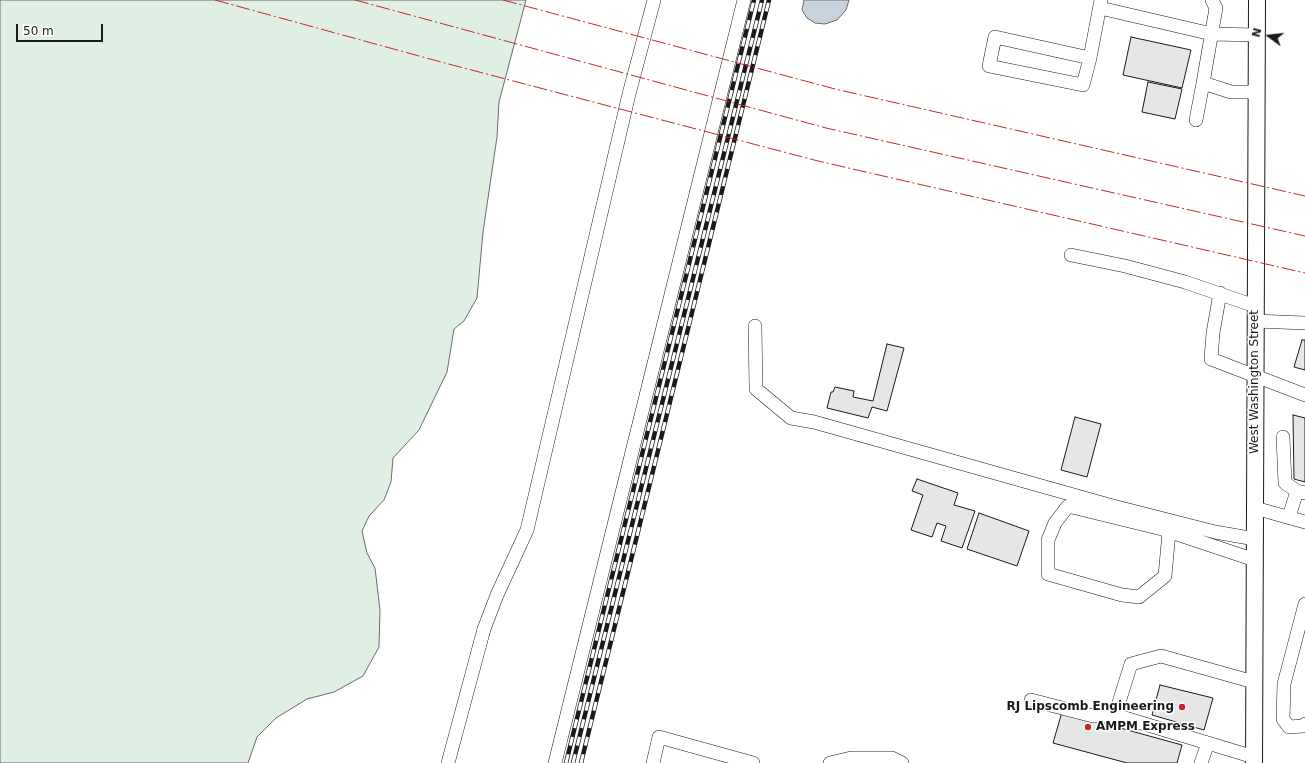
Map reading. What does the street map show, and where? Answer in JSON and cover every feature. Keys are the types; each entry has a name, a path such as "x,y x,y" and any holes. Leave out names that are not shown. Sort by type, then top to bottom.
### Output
{"main road":[{"name":"West Washington Street","path":"1254,760 1257,0"}],"street":[{"path":"448,763 484,629 497,595 527,530 629,94 654,0"},
{"path":"555,763 744,0"},
{"path":"1196,120 1216,8 1212,0"},
{"path":"1090,58 995,37 989,66 1083,85 1090,58 1100,4 1212,34 1256,35"},
{"path":"1203,83 1231,92 1256,92"},
{"path":"1071,255 1125,266 1220,293 1255,314 1305,323"},
{"path":"1220,293 1213,333 1212,359 1305,395"},
{"path":"755,326 756,390 791,418 814,422 1109,505 1215,532 1254,539"},
{"path":"1283,437 1285,483 1301,492 1289,517"},
{"path":"1169,532 1165,576 1139,597 1122,595 1048,574 1048,540 1055,523 1068,506 1169,532 1255,560"},
{"path":"1255,508 1305,522"},
{"path":"1305,604 1284,684 1283,719 1289,727 1303,726 1305,724"},
{"path":"1115,715 1131,664 1161,656 1254,682"},
{"path":"1031,700 1093,716 1115,715 1208,743 1254,760"},
{"path":"653,763 659,737 753,763"},
{"path":"1201,763 1208,743"},
{"path":"830,763 851,758 892,758 902,763"}],"green space":[{"path":"0,0 526,0 499,102 497,137 483,232 477,298 464,321 454,329 447,372 419,430 393,458 391,482 384,500 369,516 362,531 367,553 375,568 380,610 379,647 363,676 334,692 307,699 276,718 257,737 248,763 0,763"}],"shaded area":[{"path":"804,0 849,0 846,10 837,20 825,24 815,23 807,18 802,10"}],"building":[{"path":"1131,37 1191,50 1182,88 1123,75"},
{"path":"1148,82 1182,89 1175,119 1142,112"},
{"path":"1302,340 1305,340 1305,370 1294,367"},
{"path":"887,344 904,348 887,411 872,407 868,418 827,408 831,392 833,392 835,387 854,391 853,397 873,401"},
{"path":"1293,415 1305,418 1305,482 1294,479"},
{"path":"1075,417 1101,424 1087,477 1061,470"},
{"path":"917,479 958,493 954,505 975,511 962,548 941,541 946,526 937,523 932,537 911,530 923,495 912,491"},
{"path":"979,513 1029,531 1017,566 967,549"},
{"name":"RJ Lipscomb Engineering","path":"1160,685 1213,698 1204,730 1152,715"},
{"name":"AMPM Express","path":"1062,712 1182,745 1177,763 1127,763 1053,743"}],"railway":[{"path":"566,763 754,0"},
{"path":"573,763 762,0"},
{"path":"581,763 769,0"}],"power":[{"path":"215,0 441,62 818,161 1305,273"},
{"path":"355,0 826,128 1305,236"},
{"path":"503,0 835,89 1305,196"}],"place":[{"name":"RJ Lipscomb Engineering","path":"1182,707"},
{"name":"AMPM Express","path":"1088,727"}]}
